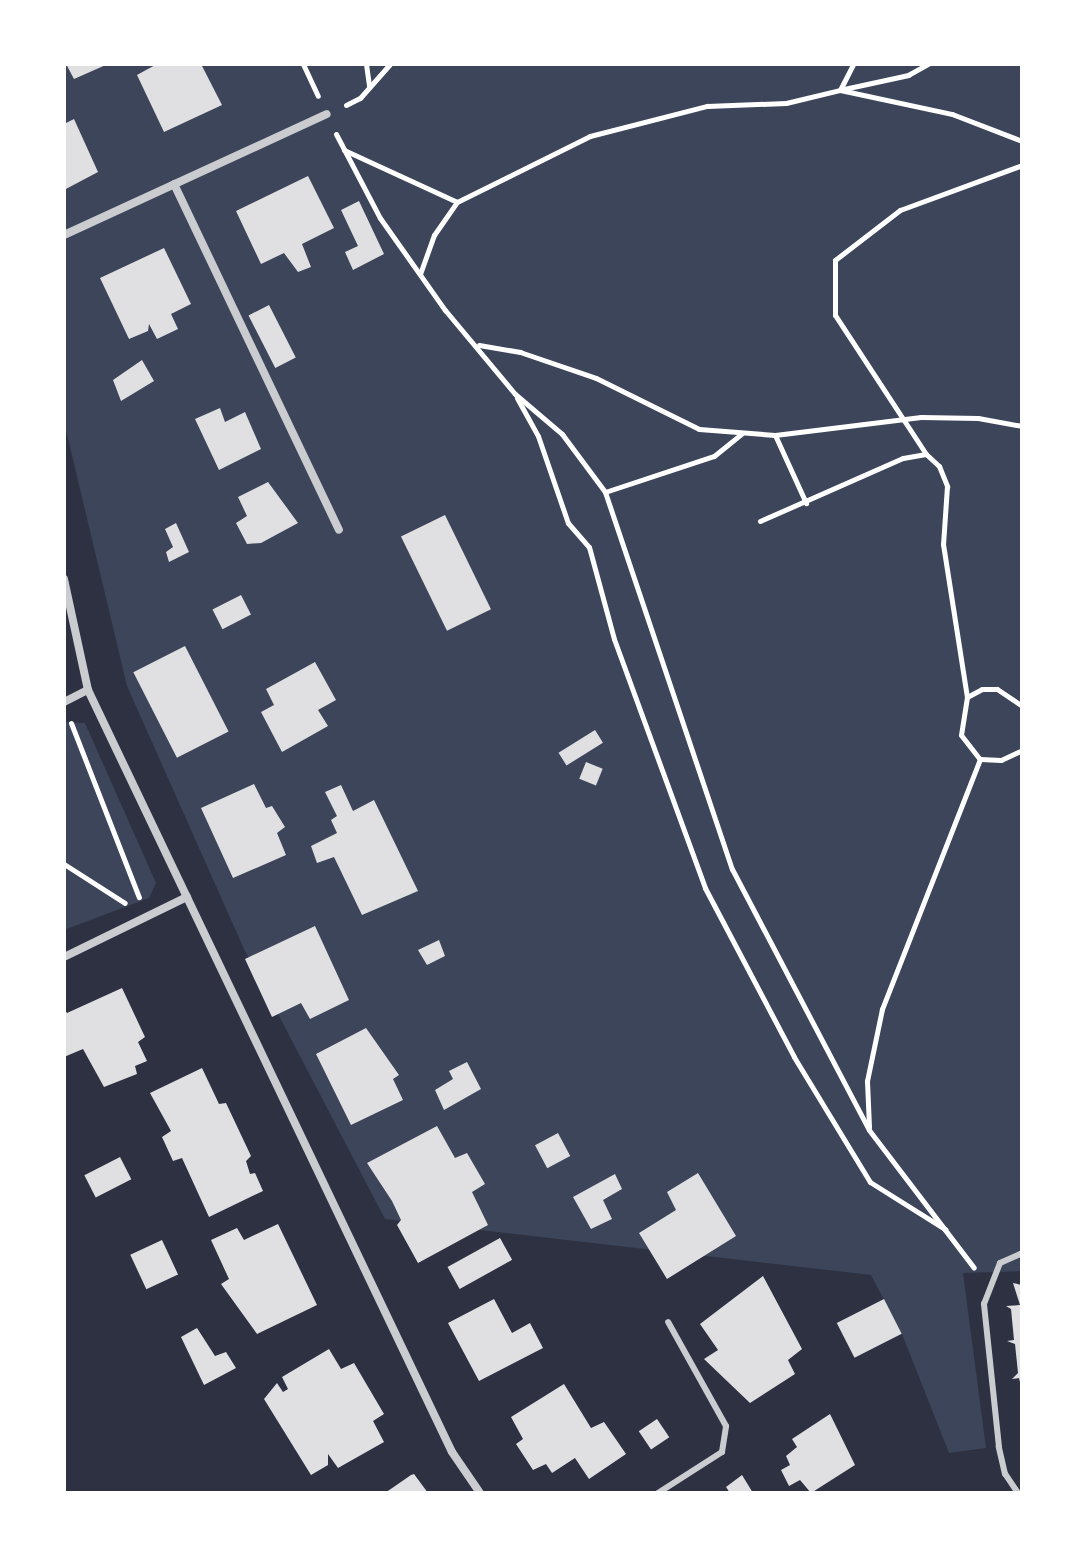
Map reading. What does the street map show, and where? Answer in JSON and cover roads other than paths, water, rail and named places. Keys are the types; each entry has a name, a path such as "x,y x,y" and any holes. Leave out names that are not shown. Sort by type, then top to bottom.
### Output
{"street":[{"path":"64,235 327,114"},
{"path":"174,184 339,530"},
{"path":"64,579 88,690 452,1452 480,1493"},
{"path":"64,702 88,690"},
{"path":"64,957 187,897"}],"lane":[{"path":"1018,1493 1005,1474 999,1447 984,1304 987,1287 1000,1263 1022,1253"},
{"path":"658,1493 722,1452 726,1426 668,1322"}]}
